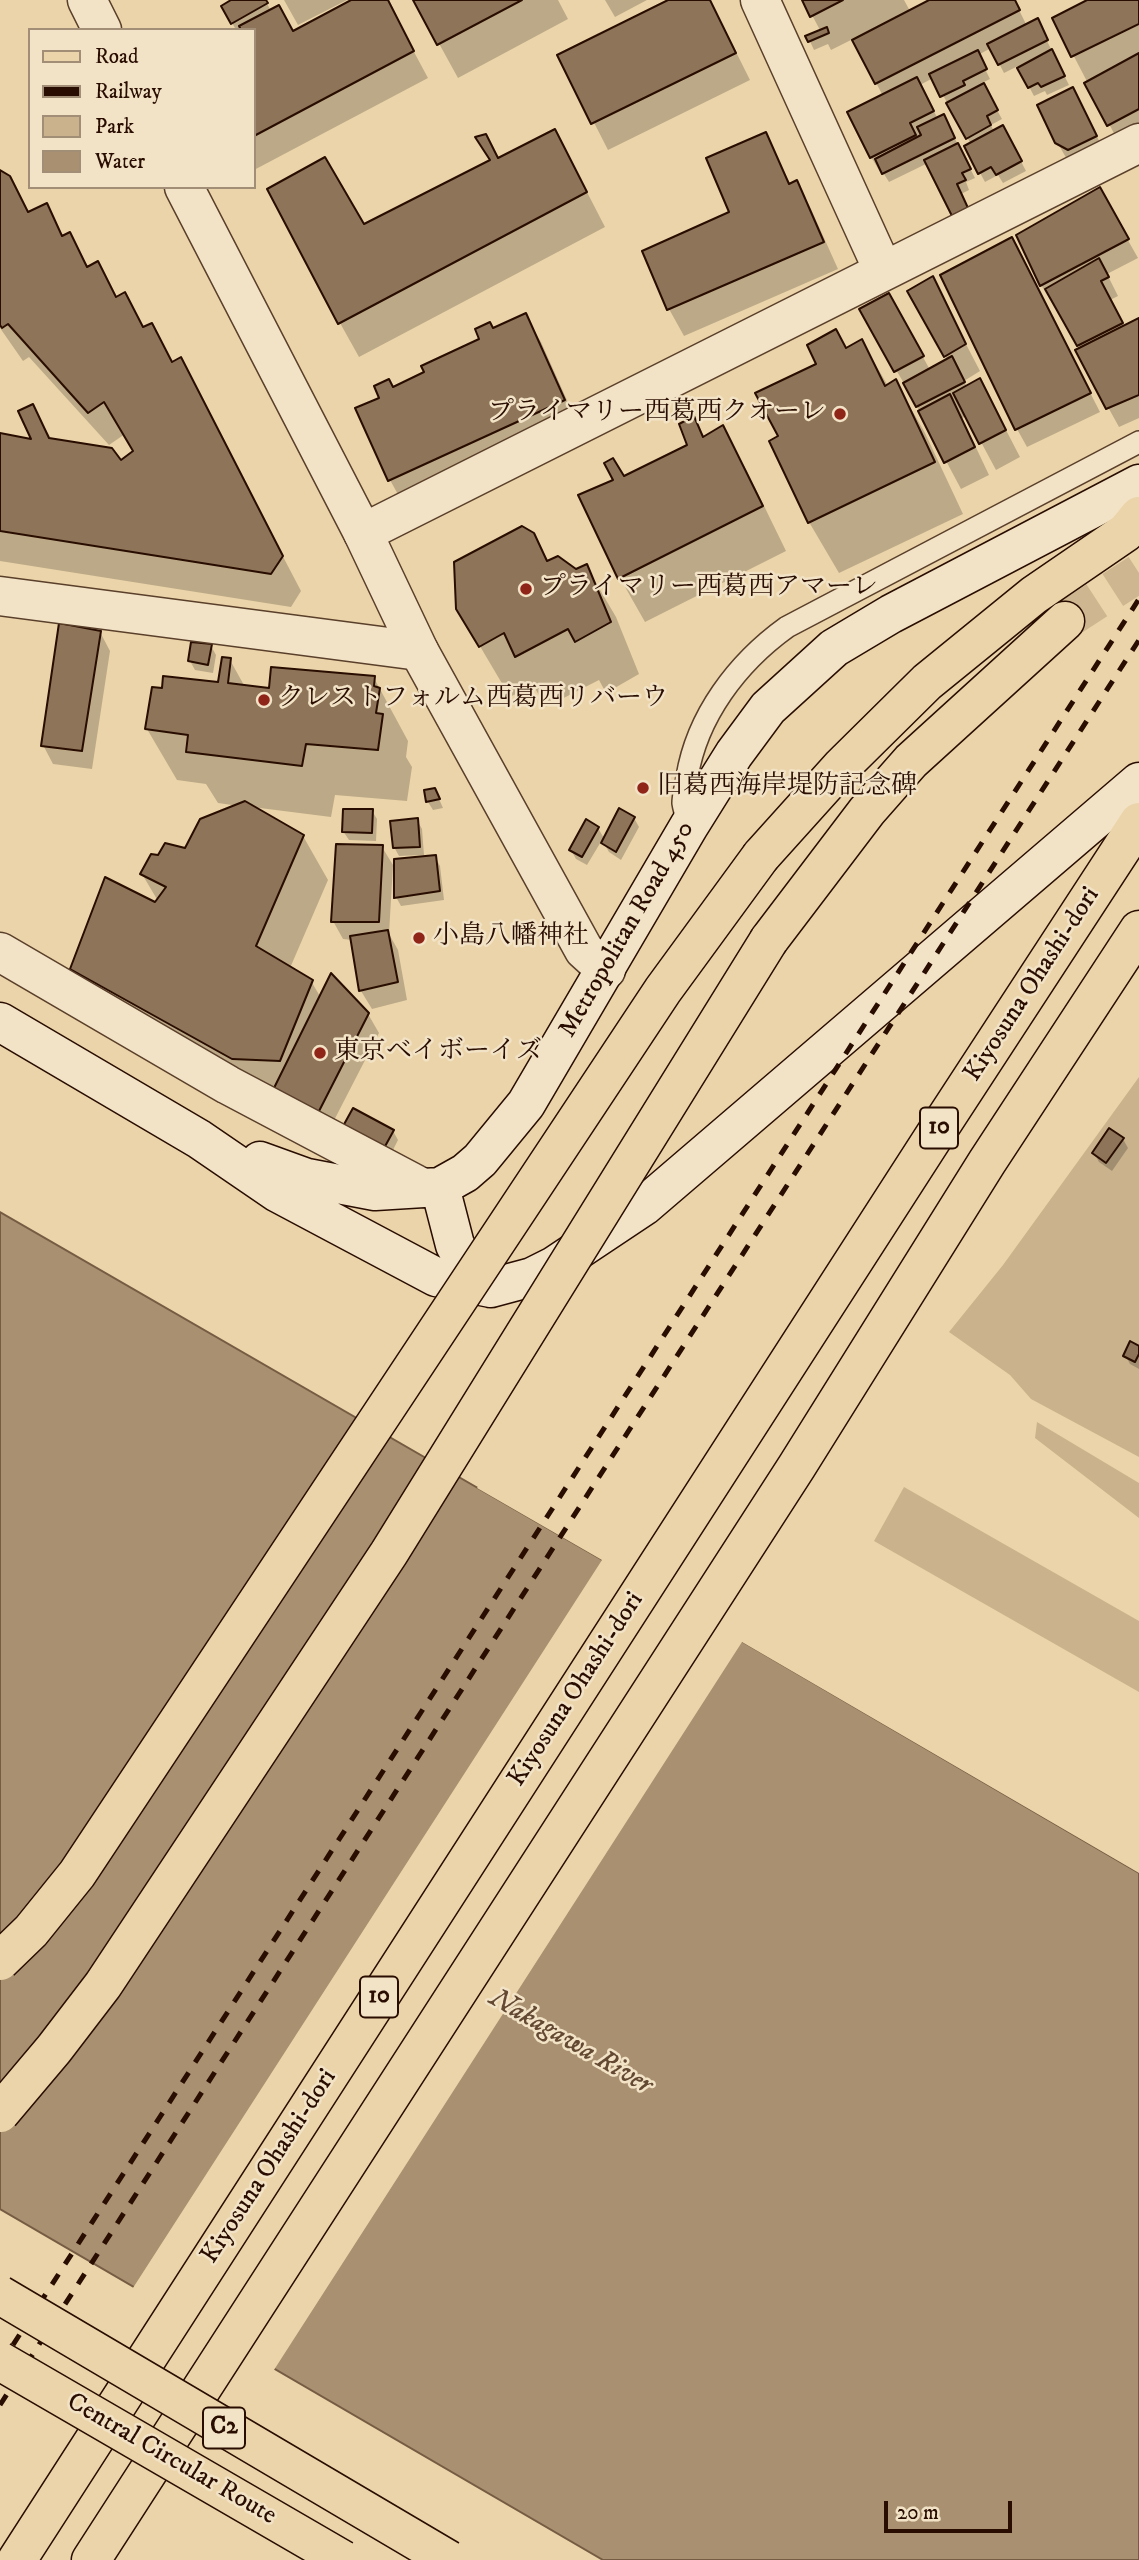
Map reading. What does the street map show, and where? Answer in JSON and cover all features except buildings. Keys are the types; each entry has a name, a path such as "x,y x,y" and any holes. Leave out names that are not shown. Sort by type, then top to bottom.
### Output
{"main road":[{"path":"0,1961 31,1931 77,1874 663,990 761,856 842,766 927,682 1034,595 1126,532 1139,516"},
{"path":"0,2113 103,1985 389,1553 769,940 867,811 911,761 1065,621"},
{"name":"Kiyosuna Ohashi-dori","path":"17,2560 938,1129 1139,822"},
{"name":"10","path":"91,2560 797,1466 994,1151 1139,930"},
{"name":"Central Circular Route","path":"0,2295 449,2560"},
{"name":"Central Circular Route","path":"0,2361 343,2560"}],"street":[{"path":"87,0 101,28"},
{"path":"760,0 883,270"},
{"path":"363,533 1139,143"},
{"path":"185,189 363,533 419,651 584,950 606,970"},
{"name":"Metropolitan Road 450","path":"199,1139 307,1178 375,1191 431,1187 465,1173 480,1160 526,1104 689,827 734,754 768,708 834,648 891,614 1139,484"},
{"path":"0,596 419,651"},
{"name":"Metropolitan Road 450","path":"0,1022 199,1139 278,1193 405,1262 436,1277 491,1288 531,1277 554,1266 644,1206 1139,782"},
{"path":"0,952 228,1086 431,1187 465,1262 491,1288"}],"lane":[{"path":"689,827 683,803 690,758 704,719 752,655 768,641 786,627 1139,442"}],"green space":[{"path":"1139,1077 1139,1457 1031,1399 1010,1375 949,1332 1003,1265"},
{"path":"1037,1422 1139,1483 1139,1518 1035,1438"},
{"path":"904,1487 1139,1621 1139,1692 874,1541"}],"water":[{"name":"Nakagawa River","path":"0,1212 1139,1873 1139,2560 603,2560 0,2209"}],"pier":[{"path":"479,1485 1139,1869 1139,1873 742,1642 272,2373 131,2291 602,1560 477,1488"}],"tunnel":[{"path":"1065,621 1139,573"}],"railway":[{"path":"0,2365 1139,599"},
{"path":"0,2405 1139,640"}],"place":[{"name":"プライマリー西葛西クオーレ","path":"840,414"},
{"name":"プライマリー西葛西アマーレ","path":"526,589"},
{"name":"クレストフォルム西葛西リバーウ","path":"264,700"},
{"name":"旧葛西海岸堤防記念碑","path":"643,788"},
{"name":"小島八幡神社","path":"419,938"},
{"name":"東京ベイボーイズ","path":"320,1053"}]}
